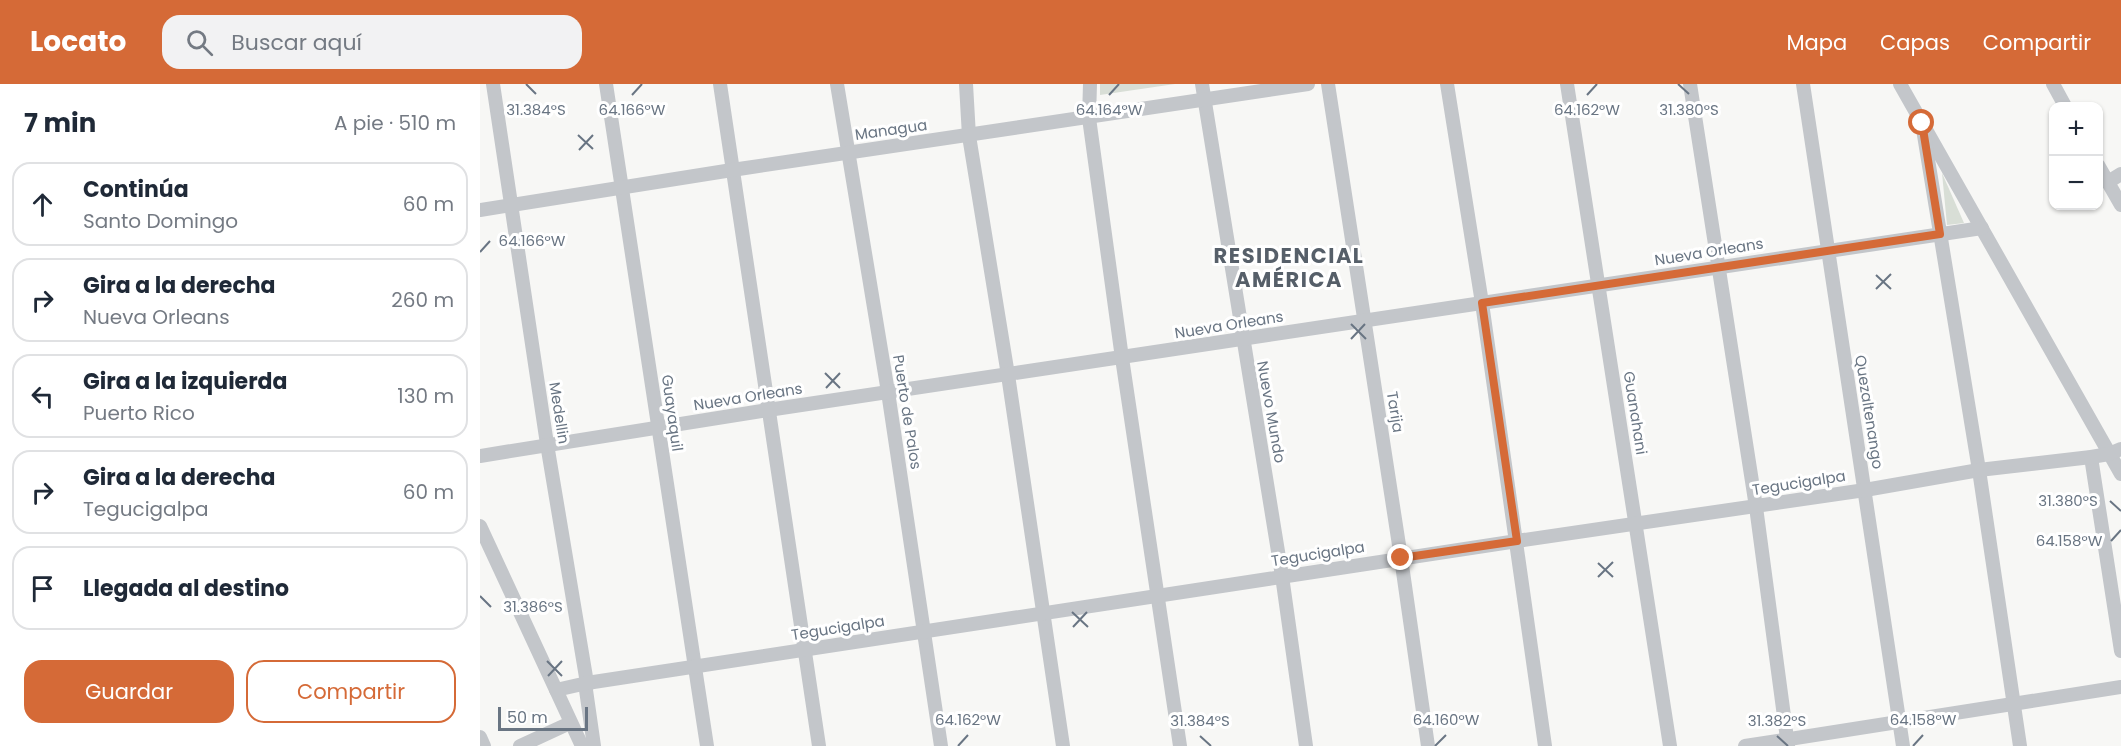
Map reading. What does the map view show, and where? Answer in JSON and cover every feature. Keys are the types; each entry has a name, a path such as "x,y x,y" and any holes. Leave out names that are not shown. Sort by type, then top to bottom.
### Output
{"street":[{"name":"Medellin","path":"493,84 547,444 587,683 594,746"},
{"name":"Guayaquil","path":"606,84 706,746"},
{"path":"720,84 819,746"},
{"name":"Puerto de Palos","path":"837,84 888,392 941,746"},
{"path":"841,109 843,84"},
{"path":"966,84 969,136 1008,375 1063,746"},
{"path":"1090,84 1089,118 1180,746"},
{"name":"Nuevo Mundo","path":"1202,84 1282,576 1306,746"},
{"name":"Managua","path":"480,210 1308,84"},
{"name":"Tarija","path":"1328,84 1428,746"},
{"path":"1447,84 1482,303 1545,746"},
{"name":"Guanahani","path":"1567,84 1670,746"},
{"path":"1690,84 1756,507 1787,743"},
{"name":"Quezaltenango","path":"1803,84 1903,746"},
{"path":"1900,84 1982,228 2115,452 2121,474"},
{"path":"2054,85 2063,102"},
{"path":"1922,123 1979,470 2020,746"},
{"path":"2103,174 2121,205"},
{"path":"2108,182 2121,174"},
{"name":"Nueva Orleans","path":"480,456 768,410 1982,228"},
{"name":"Tegucigalpa","path":"556,690 587,683 1282,576 1756,507 1979,470 2091,457 2115,452"},
{"path":"2091,457 2121,651"},
{"path":"480,526 582,746"},
{"path":"1745,746 1787,743 1899,721 2121,687"},
{"path":"520,746 570,723"},
{"path":"480,737 484,746"}],"shaded area":[{"path":"1100,84 1175,84 1100,95"},
{"path":"1942,173 1964,223 1947,225"}],"district":[{"name":"RESIDENCIAL AMÉRICA","path":"1289,268"}],"route":[{"path":"1401,558 1517,541 1482,303 1940,234 1922,123"}]}
